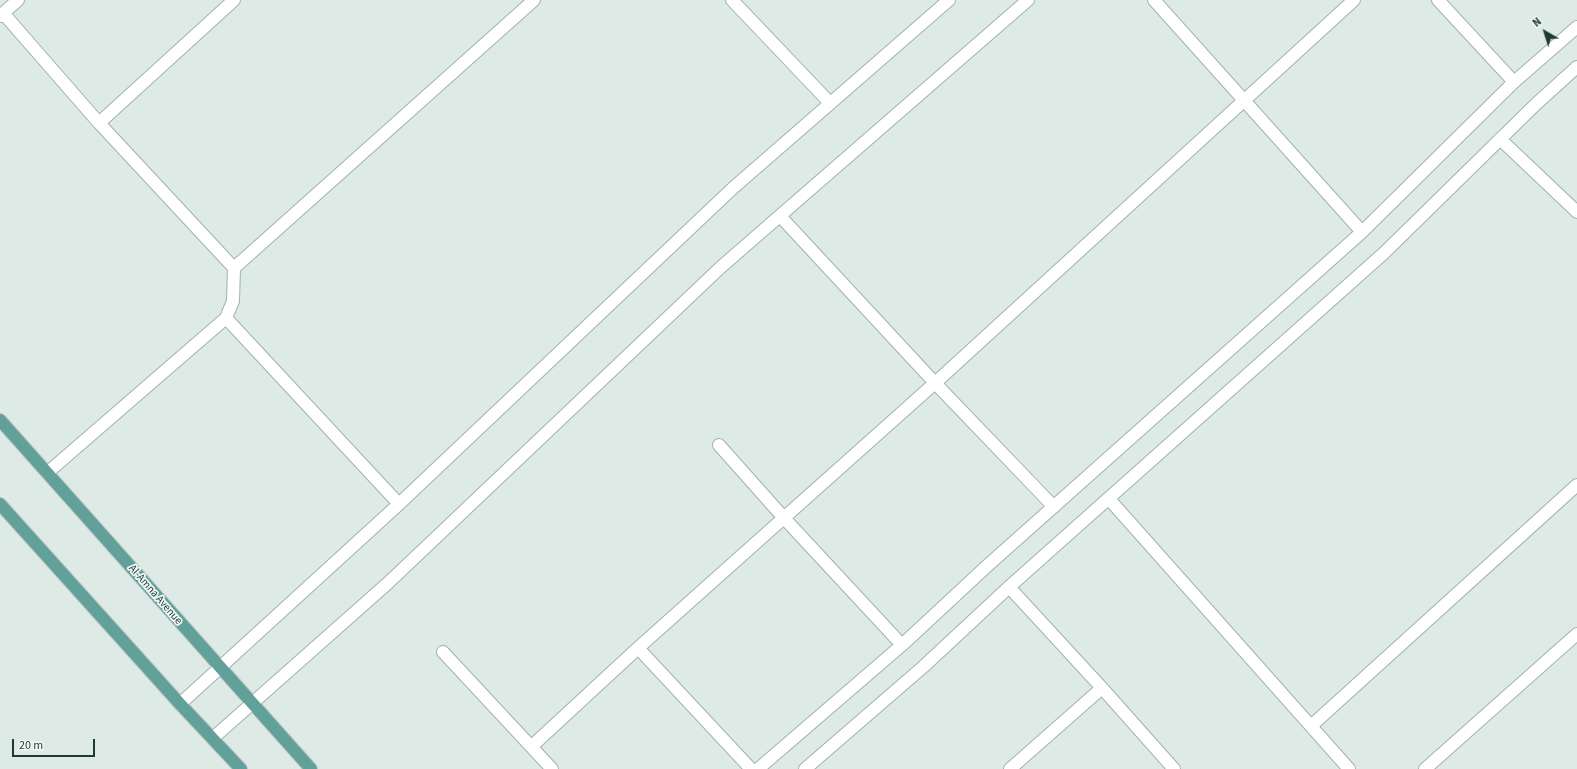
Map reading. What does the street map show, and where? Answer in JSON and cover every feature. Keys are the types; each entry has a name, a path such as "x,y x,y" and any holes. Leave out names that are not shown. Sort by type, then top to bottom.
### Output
{"main road":[{"name":"Al-Amna Avenue","path":"0,420 310,769"},
{"path":"0,504 180,704 241,769"}],"street":[{"path":"18,0 2,15 99,123 234,268 233,301 226,318 47,473"},
{"path":"99,123 234,0"},
{"path":"234,268 534,0"},
{"path":"732,0 830,103"},
{"path":"180,704 399,504 733,188 948,0"},
{"path":"213,738 388,583 721,267 1028,0"},
{"path":"1154,0 1362,232"},
{"path":"532,746 638,648 934,383 1354,0"},
{"path":"1438,0 1514,82"},
{"path":"758,769 902,645 987,566 1362,232 1514,82 1577,27"},
{"path":"804,769 923,667 1009,587 1384,254 1536,104 1577,68"},
{"path":"1500,139 1577,212"},
{"path":"780,216 934,383 1054,507"},
{"path":"226,318 399,504"},
{"path":"719,445 784,518 902,645"},
{"path":"1312,726 1577,485"},
{"path":"1109,499 1312,726 1348,769"},
{"path":"1009,587 1174,769"},
{"path":"1425,769 1577,634"},
{"path":"638,648 751,769"},
{"path":"443,652 552,769"},
{"path":"1016,767 1102,688"}]}
